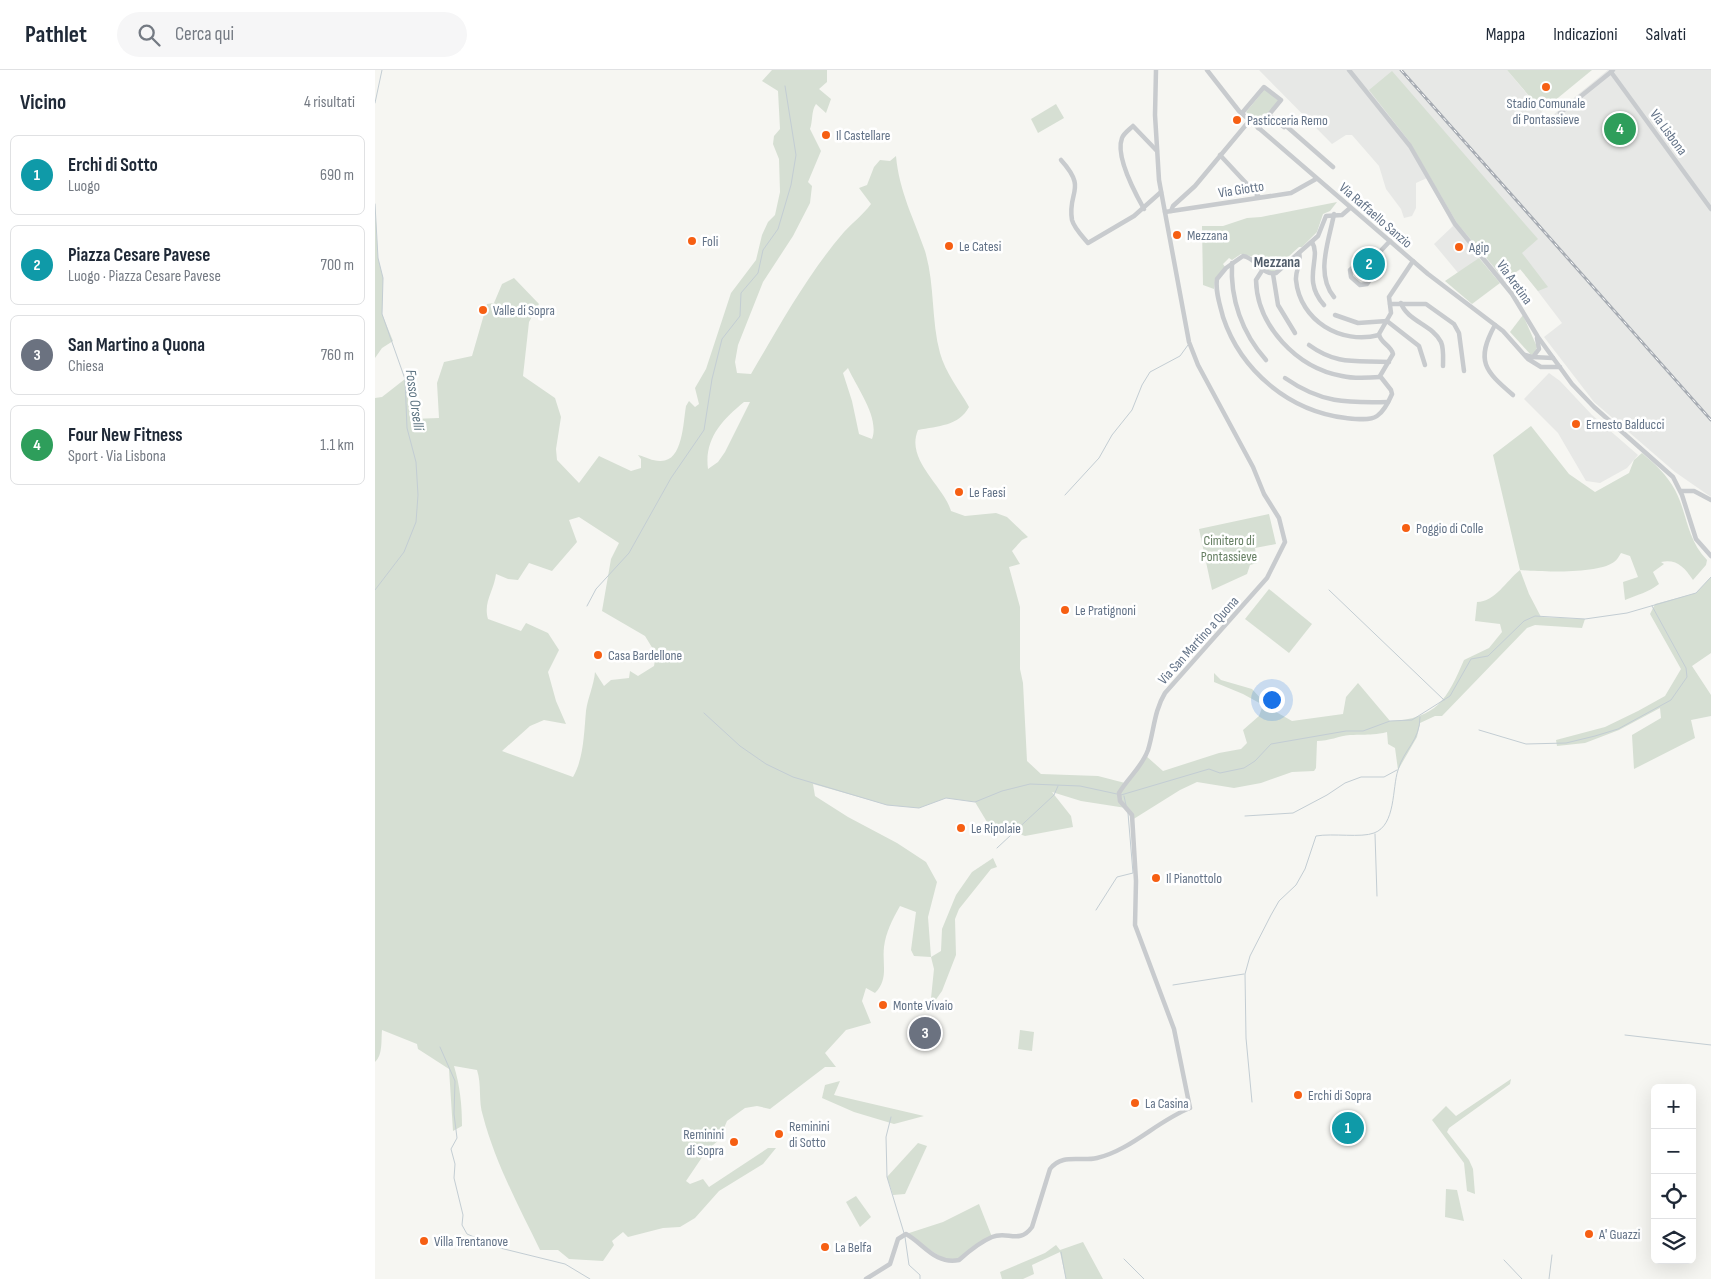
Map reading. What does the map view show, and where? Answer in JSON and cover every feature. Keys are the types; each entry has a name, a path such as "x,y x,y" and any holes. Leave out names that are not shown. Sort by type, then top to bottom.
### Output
{"street":[{"name":"Via San Martino a Quona","path":"866,1279 891,1264 899,1239 906,1234 930,1254 953,1261 959,1260 994,1236 1018,1237 1027,1234 1032,1227 1050,1169 1055,1162 1064,1159 1097,1158 1142,1136 1167,1118 1190,1108 1175,1029 1135,925 1136,881 1132,815 1120,801 1119,793 1143,762 1148,750 1158,705 1165,694 1267,578 1285,542 1279,518 1264,494 1253,467 1198,365 1189,342 1169,210 1161,192 1157,151 1156,70"},
{"name":"Via Raffaello Sanzio","path":"1207,70 1242,114 1350,208 1463,303 1509,336 1529,360 1541,367 1553,366"},
{"name":"Via Aretina","path":"1349,70 1410,146 1455,224 1512,294 1536,334 1560,367 1591,404 1669,472 1681,491 1696,539 1711,556"},
{"path":"1560,113 1612,71"},
{"name":"Via Lisbona","path":"1612,71 1711,208"},
{"path":"1242,114 1264,87 1281,100 1258,128"},
{"path":"1269,115 1284,127 1285,125 1333,168"},
{"path":"1169,210 1195,186 1249,120"},
{"path":"1144,209 1129,184 1120,146 1122,138 1133,126 1157,151"},
{"path":"1220,155 1259,197"},
{"path":"1061,160 1070,170 1075,184 1072,219 1088,243 1144,209 1161,192"},
{"name":"Via Giotto","path":"1169,210 1291,193 1316,178"},
{"path":"1273,274 1312,242 1320,233 1325,217 1334,214 1342,215 1350,208"},
{"path":"1334,214 1324,274 1326,284 1334,297"},
{"path":"1374,258 1376,270 1367,284 1360,284 1351,277 1350,270 1363,259 1374,258 1389,241"},
{"path":"1312,242 1315,249 1312,269 1313,284 1324,305"},
{"path":"1299,253 1301,259 1296,276 1298,290 1305,306 1318,321 1332,331 1361,339 1379,335 1391,312 1389,296 1413,261"},
{"path":"1273,274 1263,270 1246,256 1240,257 1232,263 1219,275 1217,281 1222,312 1240,352 1267,383 1297,403 1337,417 1372,418 1377,416 1392,394 1380,377"},
{"path":"1232,263 1234,296 1239,316 1250,339 1266,360"},
{"path":"1263,270 1257,276 1256,281 1261,305 1273,329 1287,346 1314,367 1332,374 1353,378 1380,377"},
{"path":"1273,274 1277,303 1286,321 1295,333"},
{"path":"1401,303 1404,310 1439,339 1443,348 1443,366"},
{"path":"1390,304 1427,305 1455,325 1459,333 1464,371"},
{"path":"1335,315 1356,323 1387,321 1419,346 1425,365"},
{"path":"1495,325 1485,346 1487,368 1493,378 1513,395"},
{"path":"1533,358 1539,349 1536,334"},
{"path":"1379,335 1393,350 1393,357 1380,377"},
{"path":"1309,345 1340,360 1361,363 1389,362"},
{"path":"1524,354 1533,358 1553,358 1553,366 1560,367"},
{"path":"1285,378 1307,392 1334,401 1386,404"},
{"path":"1681,491 1694,492 1711,500"}],"shaded area":[{"path":"1259,70 1507,70 1548,119 1608,70 1711,70 1711,497 1675,472 1594,402 1544,337 1562,323 1521,269 1500,283 1479,258 1459,274 1434,244 1453,226 1427,178 1416,183 1416,208 1412,216 1404,218 1401,209 1386,189 1379,166 1352,135 1346,135 1332,144"},
{"name":"Ernesto Balducci","path":"1549,373 1560,381 1592,415 1638,455 1627,468 1600,483 1586,481 1558,433 1524,399"}],"green space":[{"path":"772,70 827,70 827,82 819,89 831,99 826,113 816,104 814,107 810,129 821,151 808,182 812,186 810,203 793,236 763,282 738,345 735,362 737,373 751,374 818,265 844,232 871,204 859,188 867,185 874,167 880,160 890,161 896,156 900,181 928,264 935,328 942,360 969,407 954,422 918,430 915,441 917,452 921,462 951,511 965,516 996,513 1007,517 1028,537 1022,540 1012,551 1020,564 1009,567 1020,607 1020,669 1023,683 1027,761 1041,774 1098,776 1125,783 1145,755 1163,771 1219,753 1241,749 1247,743 1243,730 1259,716 1263,705 1214,682 1214,673 1221,680 1252,689 1265,703 1264,705 1292,721 1343,714 1346,697 1358,683 1390,721 1419,716 1430,711 1446,696 1464,660 1489,648 1502,632 1500,624 1475,621 1477,602 1489,599 1495,595 1520,570 1529,594 1541,617 1585,619 1582,628 1535,625 1527,628 1442,716 1435,716 1420,723 1417,737 1398,770 1395,748 1388,744 1387,732 1317,741 1316,768 1314,771 1292,772 1261,783 1234,788 1197,782 1180,790 1132,820 1126,808 1081,801 1052,792 1071,816 1073,827 1025,836 987,822 975,802 946,798 919,808 887,805 813,784 815,796 848,817 897,843 926,862 937,882 928,917 931,957 914,956 911,950 916,912 900,906 890,926 885,942 882,982 875,993 866,988 862,1001 871,1023 846,1030 825,1053 836,1067 825,1067 770,1109 757,1106 745,1108 727,1121 719,1140 707,1150 686,1181 690,1184 703,1179 709,1187 768,1148 776,1148 763,1164 719,1191 695,1218 680,1227 663,1228 628,1237 623,1232 612,1241 614,1245 603,1261 569,1259 558,1250 540,1250 508,1184 488,1133 480,1099 477,1070 454,1066 462,1111 462,1126 453,1131 449,1069 418,1049 417,1044 382,1030 380,1051 375,1062 375,398 382,397 405,379 409,381 408,400 411,419 439,418 437,383 444,362 472,356 487,304 494,303 502,284 514,278 539,304 529,322 523,376 555,398 561,417 556,449 557,460 579,483 599,456 631,471 641,468 641,459 638,455 652,460 668,460 678,449 681,440 686,406 689,401 695,407 699,404 695,388 706,369 731,293 756,260 762,235 768,222 775,215 780,192 779,159 773,144 774,136 780,129 778,91 762,81","holes":["848,368 870,413 874,431 872,439 859,434 852,401 843,373","744,402 750,402 725,452 718,462 708,469 707,458 712,439 716,431","579,517 619,543 611,559 602,611 645,636 656,654 654,666 638,676 630,671 629,678 611,680 604,686 595,672 586,711 581,753 577,770 573,777 502,751 530,726 544,720 566,724 556,701 548,672 559,650 548,633 526,623 521,631 488,619 487,613 496,574 508,579 518,580 529,563 552,571 577,542 569,520"]},
{"name":"Stadio Comunale di Pontassieve","path":"1507,70 1592,70 1542,111"},
{"path":"1392,71 1538,239 1522,253 1548,287 1538,291 1520,269 1505,280 1457,223 1409,141 1369,90"},
{"path":"1265,89 1279,101 1260,123 1246,112"},
{"path":"1056,104 1064,118 1038,133 1031,119"},
{"path":"1337,202 1330,211 1323,214 1317,232 1302,247 1299,247 1288,257 1289,260 1276,271 1267,271 1254,257 1241,254 1232,260 1229,258 1223,264 1225,267 1215,279 1214,289 1203,285 1202,226 1223,226 1247,218"},
{"path":"375,204 378,258 383,278 382,314 393,341 382,348 375,358"},
{"path":"1479,258 1500,283 1472,304 1445,281"},
{"path":"1523,315 1537,347 1534,354 1531,355 1510,332"},
{"path":"1531,426 1569,474 1595,492 1629,473 1634,460 1642,453 1660,470 1672,485 1679,499 1691,535 1700,552 1707,560 1706,565 1693,580 1680,565 1667,561 1661,562 1664,564 1653,572 1659,584 1625,600 1623,582 1638,577 1630,556 1621,553 1614,562 1596,569 1555,572 1520,570 1493,455"},
{"name":"Cimitero di Pontassieve","path":"1269,514 1276,544 1255,548 1257,563 1250,565 1247,574 1212,590 1199,529"},
{"path":"1711,577 1711,653 1692,666 1711,695 1711,716 1691,720 1695,738 1634,769 1632,735 1661,718 1660,708 1619,730 1585,743 1557,746 1556,740 1605,727 1665,696 1681,669 1650,614 1655,604 1696,593"},
{"name":"Cimitero di Pontassieve","path":"1269,589 1312,624 1289,653 1245,619"},
{"path":"993,858 997,867 991,869 959,909 955,919 956,955 942,991 930,1008 934,969 931,957 941,951 942,929 956,895 972,872"},
{"path":"1020,1030 1034,1032 1032,1051 1018,1049"},
{"path":"1511,1079 1510,1084 1449,1128 1447,1132 1469,1160 1473,1169 1475,1194 1467,1191 1464,1163 1432,1120 1446,1106 1456,1116"},
{"path":"840,1081 834,1095 924,1116 894,1124 854,1112 822,1098 825,1085"},
{"path":"918,1143 927,1146 905,1194 893,1195 887,1177"},
{"path":"1446,1189 1457,1190 1464,1221 1445,1217"},
{"path":"856,1196 871,1217 860,1227 846,1202"},
{"path":"979,1204 992,1237 959,1260 944,1259 906,1234 943,1222"},
{"path":"1083,1242 1103,1279 1066,1279 1060,1252 1032,1265 1034,1274 1023,1279 1002,1279 1000,1272 1045,1253 1056,1245 1060,1250"}],"waterway":[{"name":"Fosso Orselli","path":"375,103 382,70"},
{"path":"587,606 596,589 629,553 671,478 704,430 712,379 722,339 740,316 741,293 758,273 763,250 778,229 791,185 796,155 785,86"},
{"name":"Fosso Orselli","path":"375,204 378,258 383,278 382,314 405,379 407,428 416,462 418,495 416,522 404,552 375,590"},
{"path":"1065,495 1099,458 1112,435 1132,410 1142,385 1150,372 1180,356 1188,345"},
{"path":"1121,795 1209,769 1220,773 1244,768 1255,761 1271,744 1346,731 1363,731 1390,721 1412,720 1450,696 1471,659 1488,656 1524,621 1535,616 1585,619 1627,613 1696,593 1711,577"},
{"path":"1329,590 1444,700"},
{"path":"1479,730 1526,744 1566,743 1618,729 1671,700 1687,677 1686,668 1652,606"},
{"path":"704,713 740,746 766,764 793,777 887,805 919,808 946,798 975,802 1002,791 1030,784 1080,786 1117,794"},
{"path":"1252,1102 1246,1038 1245,974 1250,956 1279,901 1296,885 1305,869 1316,836 1374,833 1381,829 1386,822 1390,814 1398,770 1415,739 1420,717"},
{"path":"1245,816 1293,813 1345,783 1361,777 1384,777 1397,770"},
{"path":"997,848 1054,795 1058,786"},
{"path":"1124,796 1126,805"},
{"path":"1096,910 1117,877 1133,873 1128,813"},
{"path":"1375,834 1377,896"},
{"path":"1173,985 1244,974"},
{"path":"1625,1035 1711,1045"},
{"path":"440,1047 455,1081 454,1114 457,1138 451,1149 455,1164 454,1178 463,1215 462,1225 467,1234 500,1248 565,1264 590,1279"},
{"path":"891,1117 886,1137 887,1177 904,1233"},
{"path":"905,1237 909,1265 920,1275 920,1279"},
{"path":"1061,1252 1066,1279"},
{"path":"1549,1279 1552,1255"},
{"path":"1124,1259 1144,1279"},
{"path":"1504,1260 1522,1279"}],"railway":[{"path":"1401,70 1711,420"}],"place":[{"name":"Stadio Comunale di Pontassieve","path":"1546,87"},
{"name":"Pasticceria Remo","path":"1237,120"},
{"name":"Four New Fitness","path":"1620,129"},
{"name":"Il Castellare","path":"826,135"},
{"name":"Mezzana","path":"1177,235"},
{"name":"Foli","path":"692,241"},
{"name":"Le Catesi","path":"949,246"},
{"name":"Agip","path":"1459,247"},
{"name":"Piazza Cesare Pavese","path":"1369,264"},
{"name":"Valle di Sopra","path":"483,310"},
{"name":"Ernesto Balducci","path":"1576,424"},
{"name":"Le Faesi","path":"959,492"},
{"name":"Poggio di Colle","path":"1406,528"},
{"name":"Le Pratignoni","path":"1065,610"},
{"name":"Casa Bardellone","path":"598,655"},
{"name":"Le Ripolaie","path":"961,828"},
{"name":"Il Pianottolo","path":"1156,878"},
{"name":"Monte Vivaio","path":"883,1005"},
{"name":"San Martino a Quona","path":"925,1033"},
{"name":"Erchi di Sopra","path":"1298,1095"},
{"name":"La Casina","path":"1135,1103"},
{"name":"Erchi di Sotto","path":"1348,1128"},
{"name":"Reminini di Sotto","path":"779,1134"},
{"name":"Reminini di Sopra","path":"734,1142"},
{"name":"A' Guazzi","path":"1589,1234"},
{"name":"Villa Trentanove","path":"424,1241"},
{"name":"La Belfa","path":"825,1247"}],"district":[{"name":"Mezzana","path":"1277,262"}]}
